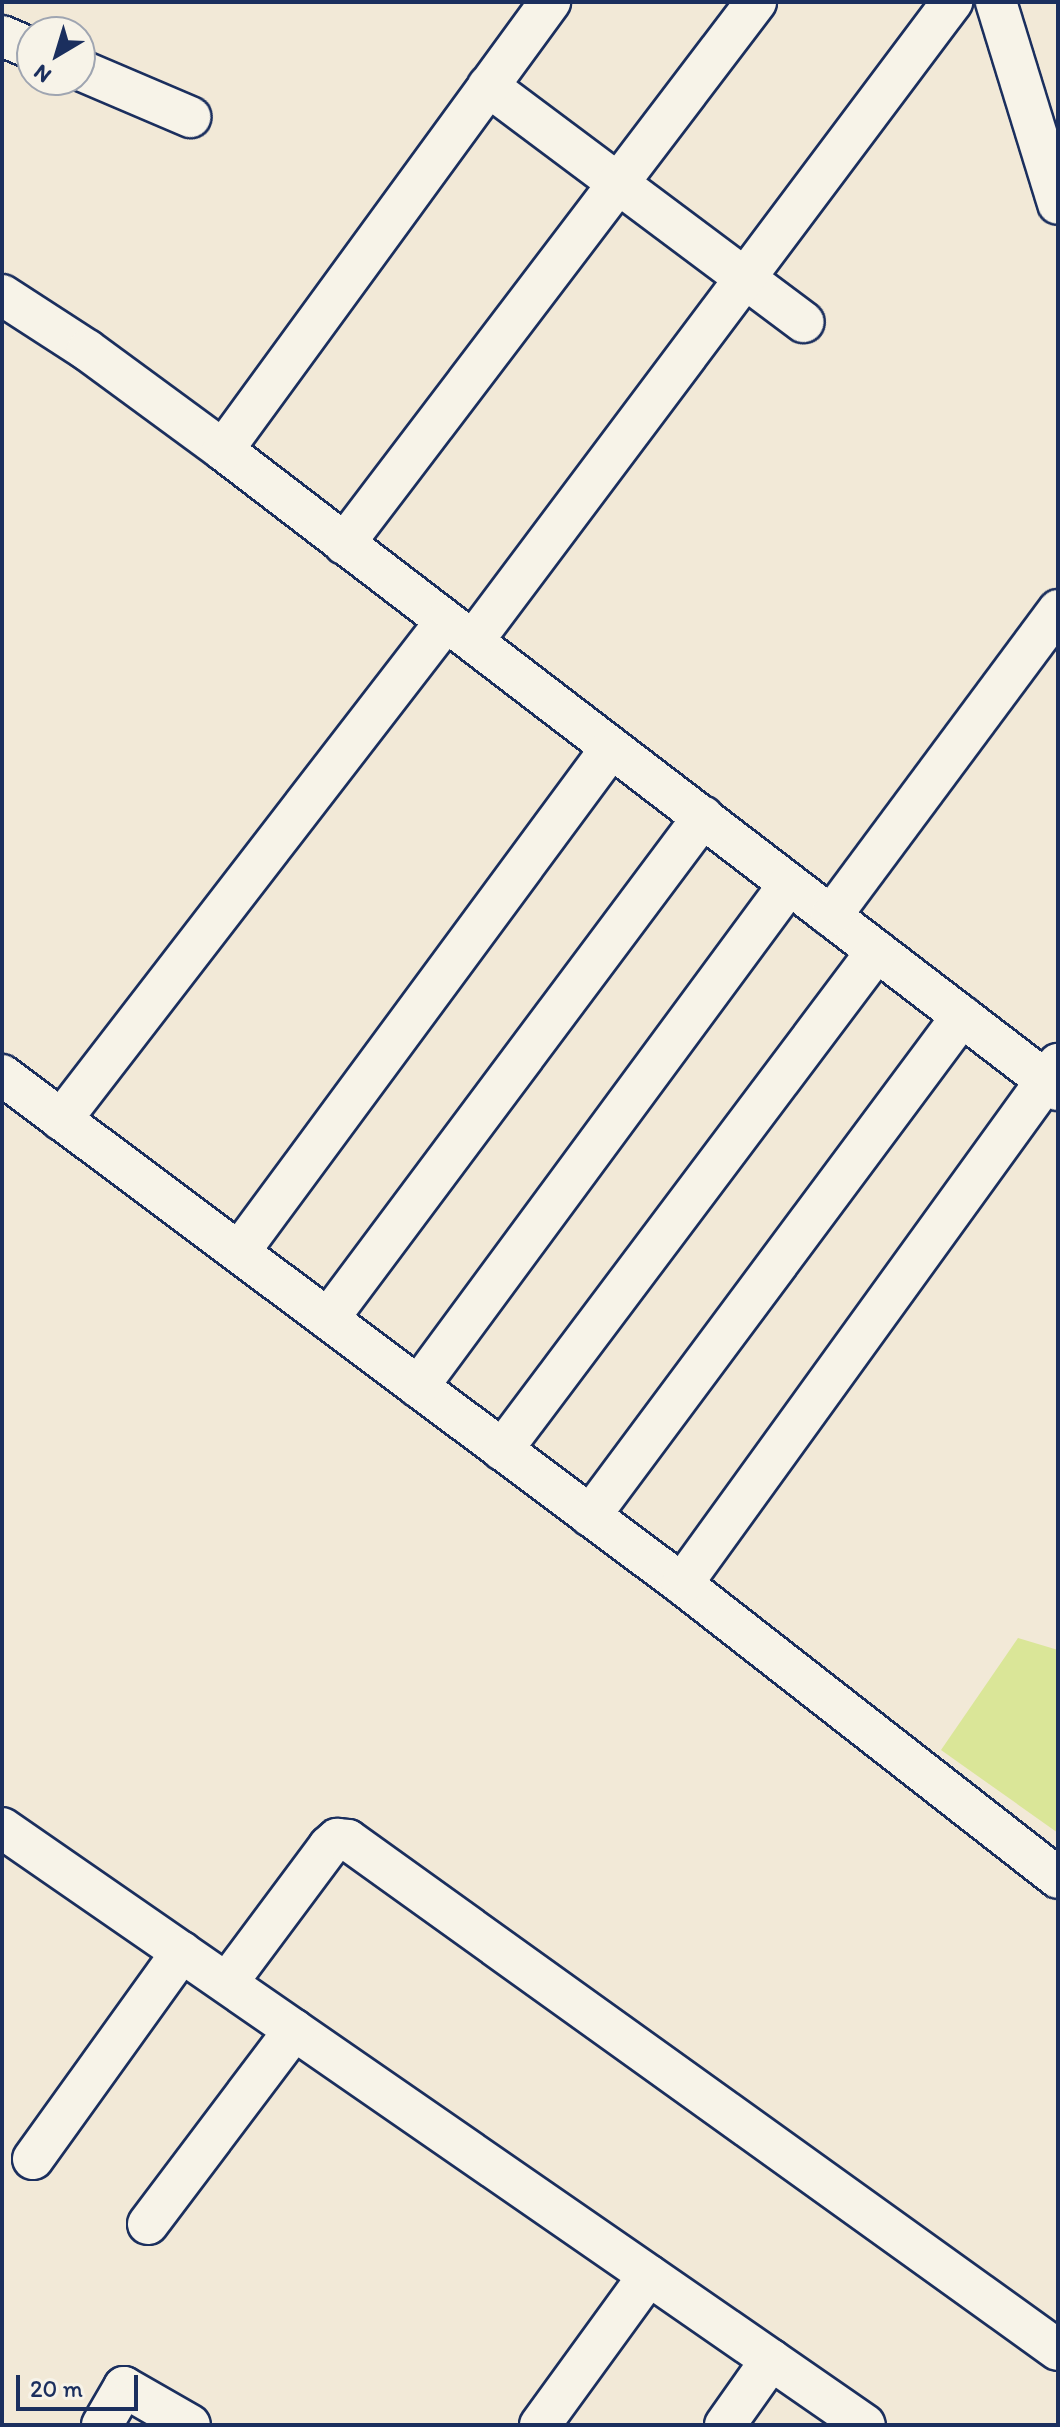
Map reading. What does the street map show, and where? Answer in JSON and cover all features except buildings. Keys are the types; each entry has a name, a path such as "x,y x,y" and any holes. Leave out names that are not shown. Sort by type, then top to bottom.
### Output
{"street":[{"path":"223,450 550,2"},
{"path":"344,544 756,2"},
{"path":"61,1120 745,278 952,2"},
{"path":"996,2 1058,204"},
{"path":"96,77 190,117"},
{"path":"488,86 803,322"},
{"path":"2,295 87,350 223,450 962,1016 1054,1078 682,1584"},
{"path":"831,916 1058,610"},
{"path":"239,1252 611,748"},
{"path":"328,1319 703,817"},
{"path":"418,1387 789,884"},
{"path":"502,1450 877,951"},
{"path":"590,1516 962,1016"},
{"path":"2,1075 682,1584 1058,1878"},
{"path":"2,1828 865,2425"},
{"path":"227,1983 329,1846 337,1839 348,1840 1058,2350"},
{"path":"33,2159 182,1952"},
{"path":"148,2224 294,2030"},
{"path":"540,2425 649,2275"},
{"path":"725,2425 771,2360"},
{"path":"102,2425 124,2387 190,2425"}],"green space":[{"path":"1018,1638 1058,1650 1058,1833 941,1750"}]}
